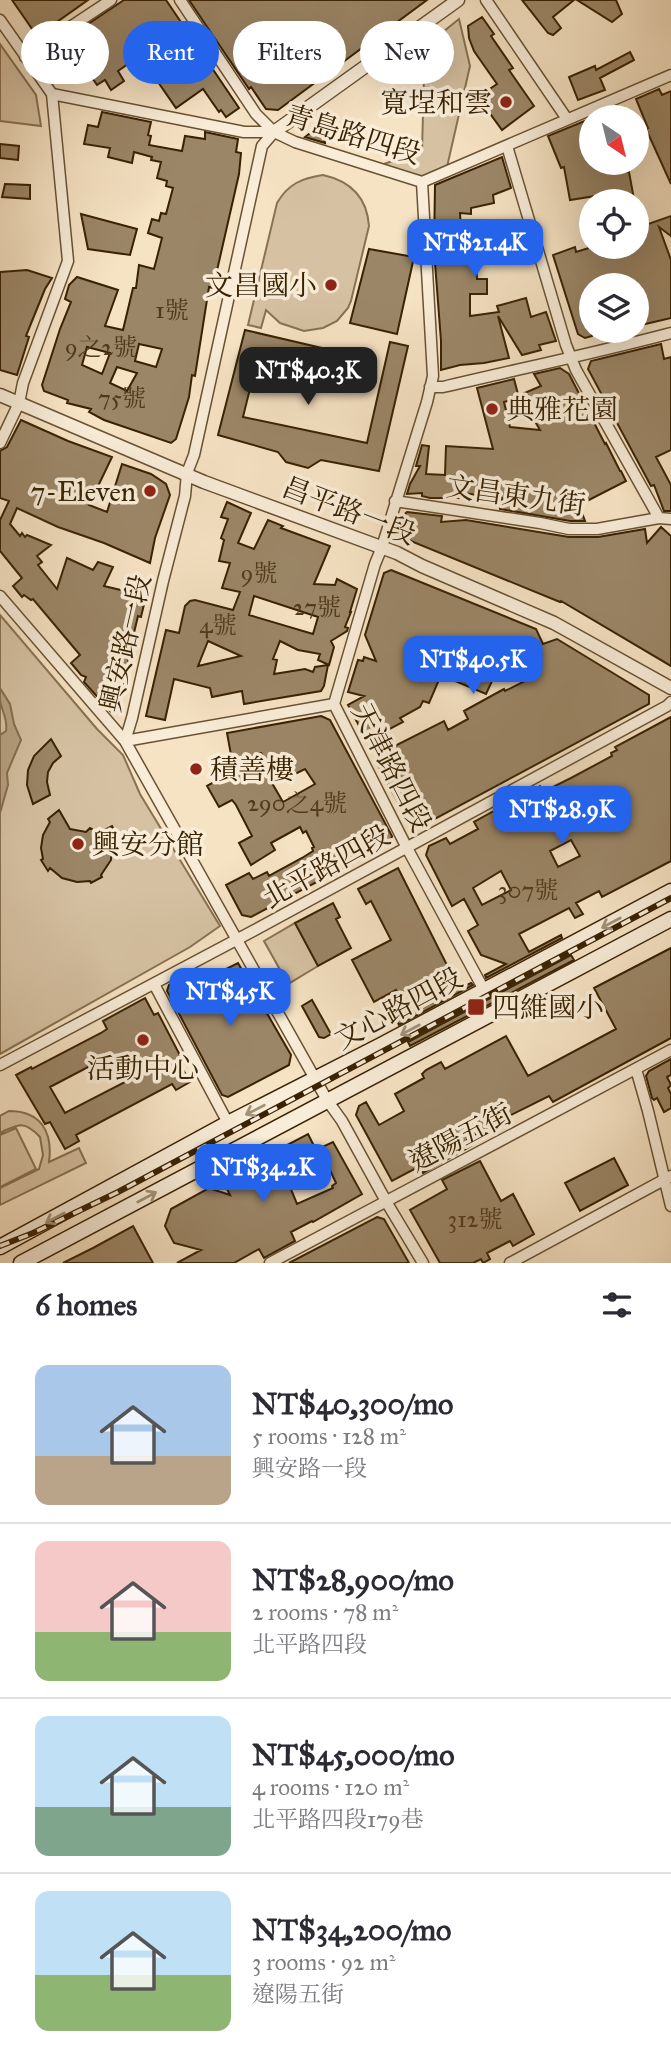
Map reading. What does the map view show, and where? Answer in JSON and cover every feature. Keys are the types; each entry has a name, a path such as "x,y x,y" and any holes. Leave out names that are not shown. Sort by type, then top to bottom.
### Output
{"main road":[{"name":"文心路四段","path":"0,1247 228,1123 671,891"},
{"name":"文心路四段","path":"21,1263 671,919"}],"street":[{"path":"79,21 111,0"},
{"path":"180,0 257,114 274,132 458,0"},
{"path":"486,0 567,119"},
{"path":"0,20 21,51"},
{"name":"青島路四段","path":"52,94 244,132 274,132 295,142 422,182 671,75"},
{"path":"0,443 19,403 23,383 68,261 52,94 45,84"},
{"name":"興安路一段","path":"274,132 262,146 194,455 187,473 185,496 125,741 327,1100 423,1263"},
{"path":"507,146 576,370 665,519"},
{"name":"天津路四段","path":"422,182 433,376 382,547 374,564 334,704 407,848 484,990"},
{"path":"430,387 443,387 671,333"},
{"name":"昌平路一段","path":"0,396 204,482 382,547 554,622 671,688"},
{"name":"文昌東九街","path":"395,501 569,529 597,529 665,519"},
{"path":"0,596 125,741 334,704"},
{"name":"北平路四段","path":"0,1065 407,848 671,702"},
{"path":"154,984 228,1123"},
{"name":"遼陽五街","path":"270,1263 671,1050"},
{"path":"636,1069 667,1178 671,1206"},
{"path":"510,1263 667,1178"}],"shaded area":[{"path":"459,19 470,66 447,167 424,177 381,165 422,151 424,84 454,84 454,23"},
{"path":"0,44 21,74 21,84 28,84 36,95 41,126 0,121"},
{"path":"323,175 349,186 361,199 368,216 369,226 348,308 337,321 323,328 304,331 280,323 266,310 261,328 248,325 277,203 296,183"},
{"path":"0,615 97,729 123,755 140,794 220,926 190,947 0,1054"},
{"path":"0,688 10,704 21,740 7,773 8,785 0,813 0,735 6,731 6,719 0,700"},
{"path":"295,923 318,966 288,984 264,941"},
{"path":"9,1111 29,1115 42,1125 49,1141 49,1162 79,1148 86,1163 0,1205 0,1188 39,1169 43,1155 40,1137 30,1128 22,1125 0,1133 0,1116"},
{"path":"16,1128 36,1169 0,1187 0,1135"}],"building":[{"path":"12,0 88,0 58,21 27,21"},
{"path":"124,0 166,0 180,21 123,21 123,68 118,71 123,82 111,90 107,84 109,21 93,21"},
{"path":"189,0 427,0 399,21 360,21 360,49 346,60 346,21 233,21 233,65 219,44 219,21 203,21"},
{"path":"522,0 574,0 553,17 561,28 553,35 548,33"},
{"path":"577,0 616,0 622,14 612,22"},
{"path":"482,17 494,34 491,36 513,68 509,70 534,106 502,130 478,97 497,84 474,51 469,38 468,26"},
{"path":"630,52 634,60 600,78 605,90 578,100 569,77 595,66 596,70"},
{"path":"219,78 239,108 226,117 221,110 219,112 203,89 176,108 159,84 219,84"},
{"path":"246,84 313,84 278,110 266,109 251,87 249,89"},
{"path":"659,89 662,95 671,91 671,184 649,136 649,105 638,105 636,99"},
{"path":"102,112 151,122 149,145 182,151 185,136 205,139 205,132 238,139 236,152 241,153 239,174 213,288 209,287 195,376 192,375 189,397 176,439 171,443 104,420 89,412 91,409 67,403 68,400 44,391 42,385 71,302 65,299 69,285 77,277 118,290 105,326 123,330 133,288 136,288 139,265 154,269 162,238 148,233 152,219 159,221 161,213 166,214 173,188 166,186 167,181 157,178 161,162 151,160 152,157 134,152 132,163 108,157 110,148 84,144 88,125 98,127","holes":["139,344 162,349 156,367 135,361","87,347 110,353 102,374 82,365","117,367 137,373 127,391 110,383"]},
{"path":"579,123 579,175 630,175 632,189 579,189 579,199 570,200 564,167 561,168 548,136"},
{"path":"318,127 324,136 325,143 305,137"},
{"path":"0,144 19,146 18,160 0,158"},
{"path":"502,157 511,188 493,195 494,203 471,208 471,214 460,213 462,244 476,243 477,279 487,279 487,294 470,294 470,316 499,312 497,306 526,298 531,317 546,312 556,341 539,345 541,350 522,355 498,316 509,358 441,370 434,250 435,185"},
{"path":"5,184 30,185 30,199 2,197"},
{"path":"81,214 137,229 130,255 88,249"},
{"path":"671,216 671,236 659,227 671,260 671,318 649,323 649,273 579,273 578,334 553,255 575,247 576,252 579,251 579,259 649,259 649,224"},
{"path":"369,249 414,257 397,334 350,323"},
{"path":"27,270 52,278 26,336 29,337 17,375 0,370 0,272"},
{"path":"245,330 339,352 333,373 258,356 243,417 367,443 390,342 408,346 379,471 321,460 308,468 286,462 278,452 218,435"},
{"path":"661,344 664,359 671,357 671,450 656,457 671,485 671,511 664,511 654,485 651,486 588,369 591,361"},
{"path":"560,368 569,374 626,481 579,505 585,521 500,509 502,498 469,494 469,498 430,498 422,496 422,493 407,494 420,466 416,466 422,445 429,446 426,474 445,475 446,446 493,449 477,388 514,379 519,398 504,402 510,427 540,430 520,395 541,386 534,374"},
{"path":"21,420 112,457 89,505 107,512 122,464 151,474 166,484 170,495 155,538 150,563 17,508 10,524 20,536 22,533 25,537 27,535 51,545 37,556 42,562 38,565 57,589 67,558 93,570 98,562 113,567 104,586 146,596 141,617 138,616 119,708 111,712 84,682 86,677 71,663 80,655 33,599 24,595 22,597 13,586 22,578 0,551 0,520 9,501 0,498 0,451 7,447"},
{"path":"227,502 251,513 238,543 254,549 268,520 283,526 281,528 330,546 314,584 335,585 337,579 357,589 345,627 348,628 347,631 331,641 334,647 329,665 318,660 320,654 298,650 280,641 273,659 277,660 274,674 305,669 313,672 315,667 328,665 321,691 244,704 242,691 212,697 210,688 174,679 165,720 146,716 166,630 179,633 185,606 190,601 233,610 240,592 222,588 230,563 219,561 224,540 221,538 228,519 221,517","holes":["254,596 318,617 313,634 249,615","208,641 241,656 198,666"]},
{"path":"407,512 442,516 441,522 466,520 569,537 598,537 645,529 647,543 661,527 671,536 671,666 561,601 401,537 397,530 401,517"},
{"path":"391,570 536,629 543,644 557,639 649,695 649,704 418,828 410,825 377,763 379,754 444,721 448,730 468,719 464,711 535,676 501,662 486,694 441,675 429,703 423,701 420,707 400,718 403,722 367,741 348,705 364,696 348,692 358,660 363,661 364,657 376,661 365,635 384,573"},
{"path":"321,716 330,720 392,836 390,843 251,917 242,915 226,885 249,873 253,879 267,872 269,876 313,851 314,847 306,831 303,833 300,827 271,843 275,850 251,865 239,843 252,836 236,805 232,800 219,807 207,786 234,771 227,733","holes":["261,753 268,766 252,776 243,760","305,769 315,784 283,802 272,783 289,773 291,776"]},
{"path":"671,717 671,861 602,897 599,891 576,903 583,914 575,918 569,908 519,934 529,952 561,935 562,938 486,978 485,975 506,964 481,955 468,931 478,925 464,899 452,906 426,855 429,846 446,838 450,844 478,829 474,822 540,786 543,792 571,778 612,756 611,753 617,750 615,747","holes":["571,840 580,856 558,867 550,851","501,871 511,890 482,905 473,888"]},
{"path":"51,739 61,756 48,772 50,795 33,804 27,785 28,770 34,756"},
{"name":"興安分館","path":"59,810 70,829 86,832 90,828 99,833 112,826 116,834 111,860 102,877 91,883 62,878 50,868 48,871 41,860 43,835 50,822 48,819"},
{"path":"398,868 459,989 471,983 473,985 399,1025 397,1021 433,1002 422,982 398,995 396,990 374,1002 352,960 391,940 371,901 366,904 358,889"},
{"path":"333,903 340,917 336,919 351,948 318,966 295,923"},
{"path":"671,948 671,1038 553,1102 549,1096 497,1122 467,1140 471,1146 423,1173 420,1166 392,1181 356,1115 359,1106 366,1102 379,1125 404,1111 395,1094 424,1078 422,1074 426,1070 441,1062 445,1069 506,1036 528,1076 616,1029 594,988"},
{"path":"571,955 574,960 410,1046 408,1042"},
{"path":"238,963 291,1055 289,1065 228,1097 222,1095 167,991 169,985 197,970 201,978 209,974 210,977"},
{"path":"145,998 154,1015 158,1013 184,1063 182,1068 190,1082 176,1090 172,1084 76,1135 79,1141 65,1149 50,1122 45,1124 16,1075 101,1033 107,1029 103,1021","holes":["109,1056 114,1071 129,1080 65,1113 50,1087"]},
{"path":"312,1000 331,1034 324,1038 319,1037 302,1006"},
{"path":"671,1059 671,1075 667,1077 671,1085 668,1088 671,1108 664,1112 657,1098 652,1098 646,1076 649,1071"},
{"path":"308,1134 316,1150 333,1142 362,1194 291,1232 295,1241 264,1258 259,1249 234,1263 177,1263 201,1250 174,1243 165,1226 171,1209 209,1188 230,1195 222,1179","holes":["328,1166 336,1183 333,1188 297,1204 290,1187"]},
{"path":"614,1158 628,1185 580,1211 565,1183"},
{"path":"480,1161 501,1201 513,1194 534,1234 513,1246 510,1241 487,1253 490,1259 483,1263 481,1259 473,1263 440,1263 410,1210 447,1189 442,1180"},
{"path":"377,1217 384,1219 409,1263 289,1263"},
{"path":"133,1226 153,1263 63,1263 93,1248"}],"railway":[{"path":"0,1246 118,1192 671,898"}],"place":[{"name":"寬埕和雲","path":"506,102"},
{"name":"文昌國小","path":"331,285"},
{"name":"典雅花園","path":"492,409"},
{"name":"7-Eleven","path":"150,491"},
{"name":"積善樓","path":"196,769"},
{"name":"興安分館","path":"78,844"},
{"name":"四維國小","path":"476,1007"},
{"name":"活動中心","path":"143,1040"}]}
